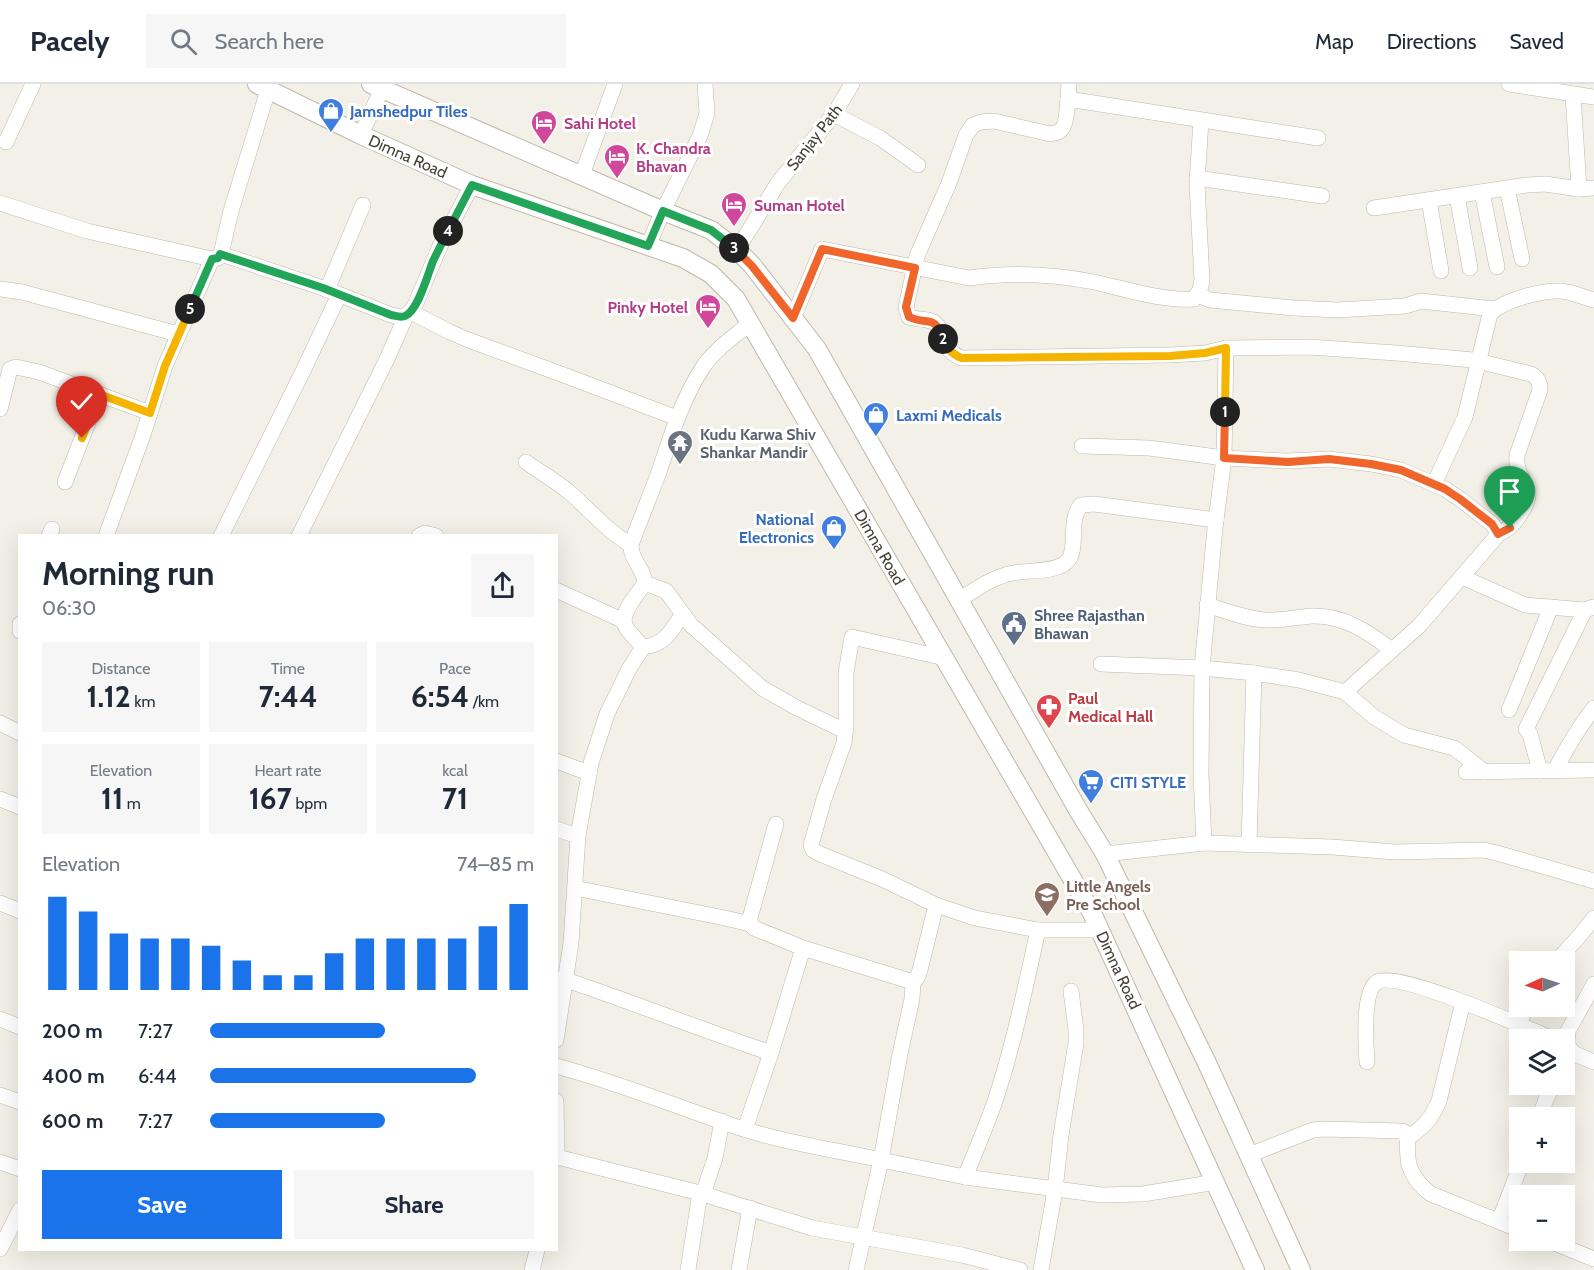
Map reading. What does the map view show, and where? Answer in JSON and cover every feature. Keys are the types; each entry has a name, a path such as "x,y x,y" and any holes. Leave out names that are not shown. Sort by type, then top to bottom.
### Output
{"street":[{"path":"6,142 33,84"},
{"path":"582,175 615,84"},
{"path":"648,246 700,136 707,113 705,84"},
{"name":"Sanjay Path","path":"737,250 778,183 834,114 852,84"},
{"path":"1509,84 1594,97"},
{"path":"361,135 378,86 711,230 737,250 752,266 817,349 1072,800 1105,854 1207,1063 1301,1270"},
{"path":"107,534 150,413 158,383 178,334 216,256 231,211 262,87"},
{"name":"Dimna Road","path":"262,87 472,185 682,258 711,274 736,299 1092,913 1255,1270"},
{"path":"1318,138 1201,120 1069,92 1064,127 1059,131 1050,134 994,122 981,122 973,125 966,135 949,183 917,256 906,307 909,317 936,324 946,348 961,358 1170,356 1205,353 1226,348 1310,347 1479,361 1537,377 1540,385 1539,394 1517,455 1516,464 1526,483 1528,493 1526,505 1510,528 1498,534 1419,626 1345,692"},
{"path":"1374,208 1545,184 1586,188 1573,94"},
{"path":"834,114 880,138 918,165"},
{"path":"793,318 822,249 969,278 988,275 1040,275 1090,282 1164,297 1194,299 1200,290 1202,280 1197,178 1201,120"},
{"path":"1197,178 1322,196"},
{"path":"300,534 416,303 440,246 472,185"},
{"path":"1507,188 1522,259"},
{"path":"1482,192 1497,267"},
{"path":"1457,196 1470,268"},
{"path":"1429,200 1441,271"},
{"path":"0,203 87,231 216,256 333,292 391,315 400,317 409,314 466,339 677,418"},
{"path":"222,534 303,371 363,205"},
{"path":"0,289 22,292 178,334"},
{"path":"1434,484 1465,417 1486,323 1494,309 1533,294 1549,291 1563,291 1594,300"},
{"path":"1197,295 1210,300 1294,308 1376,309 1405,306 1421,301 1494,309"},
{"path":"643,647 626,627 624,621 625,613 645,583 631,545 677,418 699,375 711,357 750,324"},
{"path":"1204,843 1201,775 1202,668 1224,458 1226,348"},
{"path":"0,409 12,367 39,372 150,413"},
{"path":"65,482 99,394"},
{"path":"1082,446 1149,448 1224,458 1288,462 1329,459 1401,470 1434,484 1460,499 1492,524 1498,534"},
{"path":"526,462 567,490 617,537 631,545"},
{"path":"959,600 995,578 1056,567 1069,560 1074,523 1077,510 1081,505 1094,504 1216,520"},
{"path":"1462,577 1525,605 1590,608 1526,729 1548,770"},
{"path":"645,583 666,591 691,625 762,688 845,731"},
{"path":"558,591 624,621"},
{"path":"1207,605 1250,618 1266,620 1331,617 1365,630 1392,650"},
{"path":"1509,710 1551,607"},
{"path":"643,647 659,644 683,614"},
{"path":"945,658 852,637 846,673 844,743 812,837 812,848 820,854 882,879 936,905 975,918 1038,930 1100,930"},
{"path":"558,1016 561,979 572,943 578,836 590,773 607,714 629,669 643,647"},
{"path":"1101,664 1202,668 1254,673 1299,680 1345,692 1374,717 1404,735 1454,748 1485,772"},
{"path":"1249,844 1254,673"},
{"path":"1548,770 1594,708"},
{"path":"0,723 18,732"},
{"path":"558,762 590,773"},
{"path":"1466,772 1594,770"},
{"path":"0,799 18,806"},
{"path":"750,924 761,873 776,824"},
{"path":"558,830 578,836"},
{"path":"1105,854 1204,843 1332,847 1395,852 1484,850 1594,880"},
{"path":"575,888 750,924 754,928 803,948 913,982"},
{"path":"0,903 18,910"},
{"path":"856,1270 881,1160 912,999 913,982 920,970 936,905"},
{"path":"1566,951 1594,918"},
{"path":"965,1178 994,1104 1017,1024 1038,930"},
{"path":"745,1130 803,948"},
{"path":"561,979 624,999 711,1033 771,1053"},
{"path":"1367,1062 1365,1037 1368,1005 1371,990 1376,983 1383,980 1408,984 1463,1002 1529,1029"},
{"path":"1569,1029 1594,984"},
{"path":"1041,1270 1076,1043 1071,991"},
{"path":"1407,1138 1425,1125 1439,1101 1463,1002"},
{"path":"1518,1024 1522,1017"},
{"path":"0,1019 18,1026"},
{"path":"1575,1051 1594,1062"},
{"path":"558,1067 596,1077 745,1130 965,1178 1102,1196 1143,1194 1216,1182"},
{"path":"0,1095 18,1101"},
{"path":"688,1270 702,1194 715,1158 722,1121"},
{"path":"1249,1155 1313,1130 1395,1130 1406,1133 1409,1165 1422,1187 1431,1194 1509,1225"},
{"path":"558,1158 702,1194 812,1228 962,1255 1020,1270"},
{"path":"0,1162 18,1168"},
{"path":"1499,1221 1518,1173"},
{"path":"739,1270 750,1208"},
{"path":"0,1249 18,1214"},
{"path":"532,1270 537,1251"},
{"path":"1575,1251 1594,1258"}],"place":[{"name":"Jamshedpur Tiles","path":"331,134"},
{"name":"Sahi Hotel","path":"544,146"},
{"name":"K. Chandra Bhavan","path":"617,180"},
{"name":"Suman Hotel","path":"734,228"},
{"name":"Pinky Hotel","path":"708,330"},
{"name":"Laxmi Medicals","path":"876,438"},
{"name":"Kudu Karwa Shiv Shankar Mandir","path":"680,466"},
{"name":"National Electronics","path":"834,551"},
{"name":"Shree Rajasthan Bhawan","path":"1014,647"},
{"name":"Paul Medical Hall","path":"1049,730"},
{"name":"CITI STYLE","path":"1091,805"},
{"name":"Little Angels Pre School","path":"1047,918"}],"route":[{"path":"82,438 99,394 150,413 158,383 212,259 218,258 220,254 323,288 391,315 406,316 416,303 440,246 472,185 648,246 663,211 711,230 737,250 752,266 793,318 822,249 915,268 906,307 909,317 936,324 946,348 961,358 1170,356 1205,353 1226,348 1224,458 1288,462 1329,459 1401,470 1445,489 1492,524 1498,534 1510,528"}]}
